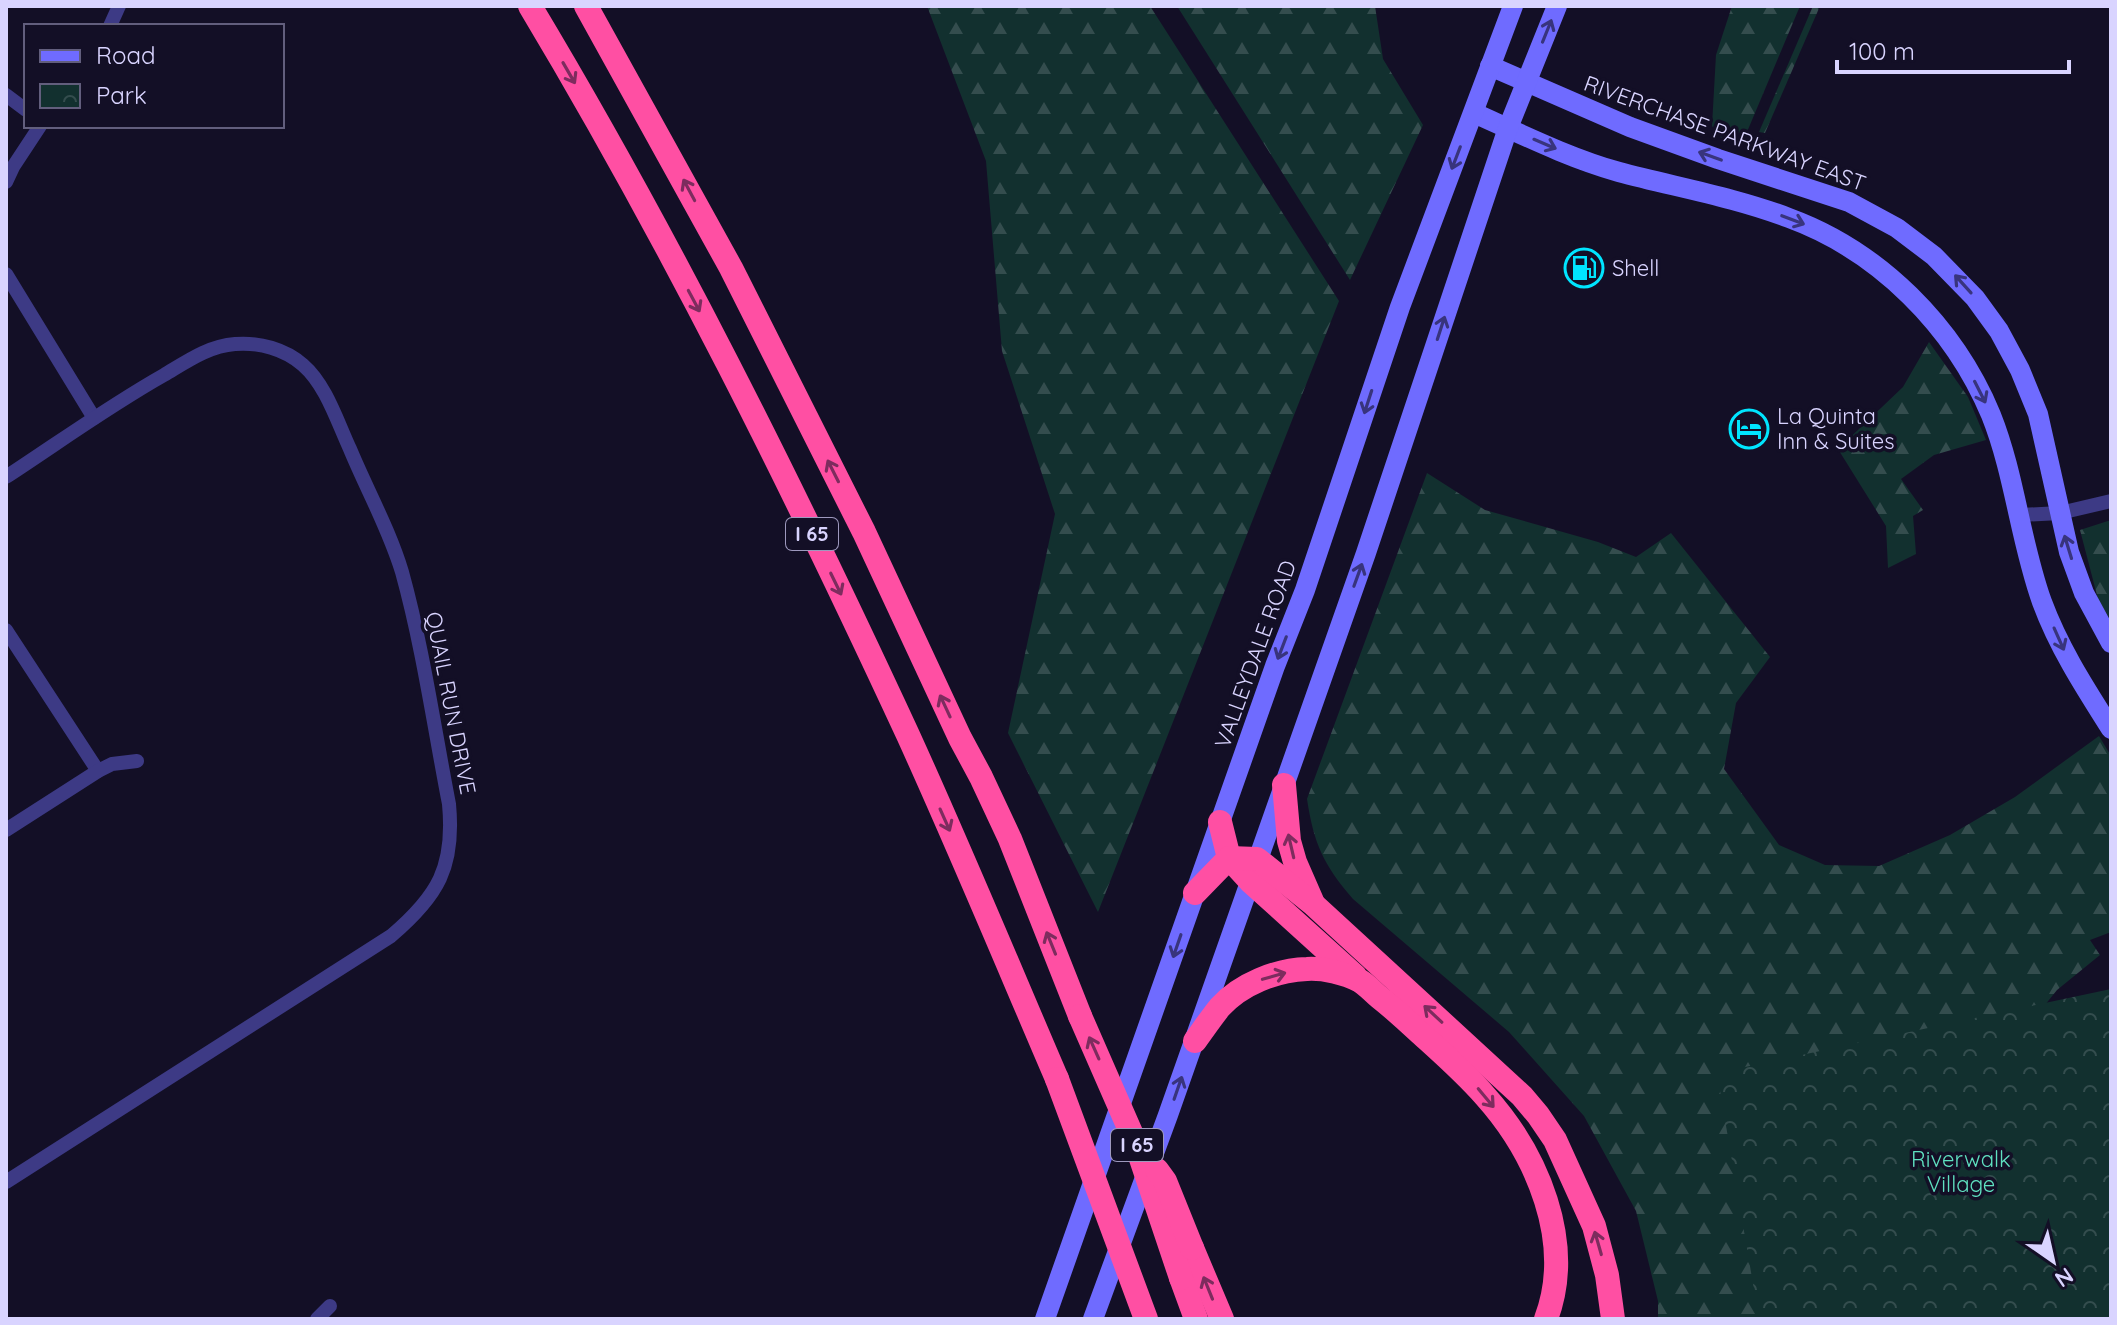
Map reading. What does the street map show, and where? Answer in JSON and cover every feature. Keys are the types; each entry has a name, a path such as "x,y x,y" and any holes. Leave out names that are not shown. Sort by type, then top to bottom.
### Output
{"highway":[{"name":"I 65","path":"530,6 653,222 784,477 908,736 1057,1079 1146,1319"},
{"name":"I 65","path":"586,6 731,268 864,532 1010,839 1080,1016 1136,1144 1196,1319"},
{"path":"1284,785 1289,841 1313,904"},
{"path":"1220,822 1229,858"},
{"path":"1229,858 1313,904 1522,1096 1538,1115 1555,1140 1594,1226 1607,1275 1613,1319"},
{"path":"1195,893 1229,858"},
{"path":"1254,870 1361,982 1474,1084 1526,1152 1546,1201 1554,1238 1555,1287 1546,1319"},
{"path":"1195,1041 1234,995 1268,977 1320,969 1361,982"},
{"path":"1136,1144 1165,1181 1222,1319"}],"main road":[{"name":"VALLEYDALE ROAD","path":"1045,1319 1275,666 1305,590 1400,307 1513,6"},
{"path":"1093,1319 1195,1041 1366,553 1508,128 1557,6"},
{"name":"RIVERCHASE PARKWAY EAST","path":"1490,66 1630,127 1849,202 1917,241 1954,274 1975,298 2010,349 2020,370 2038,414 2069,552 2084,593 2111,643"},
{"path":"1474,113 1575,157 1788,217 1821,231 1874,264 1926,312 1964,363 1981,394 1997,433 2042,602 2059,642 2111,729"}],"street":[{"path":"6,95 24,108"},
{"path":"6,182 39,128"},
{"path":"6,274 94,418"},
{"name":"QUAIL RUN DRIVE","path":"6,477 94,418 204,351 231,344 260,345 279,350 304,366 330,404 402,573 451,827 448,858 429,900 391,936 6,1182"},
{"path":"2020,515 2060,513 2111,501"},
{"path":"6,630 98,771"},
{"path":"6,830 98,771 112,764 137,761"},
{"path":"317,1319 330,1306"}],"green space":[{"path":"927,6 1150,6 1339,301 1098,912 1008,733 1055,514 1002,351 986,161"},
{"path":"1177,6 1375,6 1383,59 1423,125 1350,280"},
{"path":"1732,6 1800,6 1744,139 1722,139 1712,126 1716,55"},
{"path":"1813,6 1820,6 1765,133 1759,132"},
{"path":"1929,342 1968,397 1986,440 1934,455 1901,479 1923,510 1913,516 1916,554 1888,568 1886,526 1838,449 1903,387"},
{"path":"1427,473 1485,510 1598,542 1636,557 1671,533 1770,657 1736,703 1724,769 1779,845 1825,865 1879,866 1950,835 2015,797 2099,736 2111,756 2111,932 2090,940 2100,955 2057,990 2007,1052 1826,1319 1658,1319 1658,1301 1636,1211 1584,1116 1509,1032 1353,899 1321,853 1307,799"},
{"path":"2111,520 2111,621 2098,599 2080,530"},
{"name":"Riverwalk Village","path":"2111,989 2111,1319 1759,1319 1717,1073"}],"place":[{"name":"Shell","path":"1584,268"},
{"name":"La Quinta Inn & Suites","path":"1749,429"}]}
